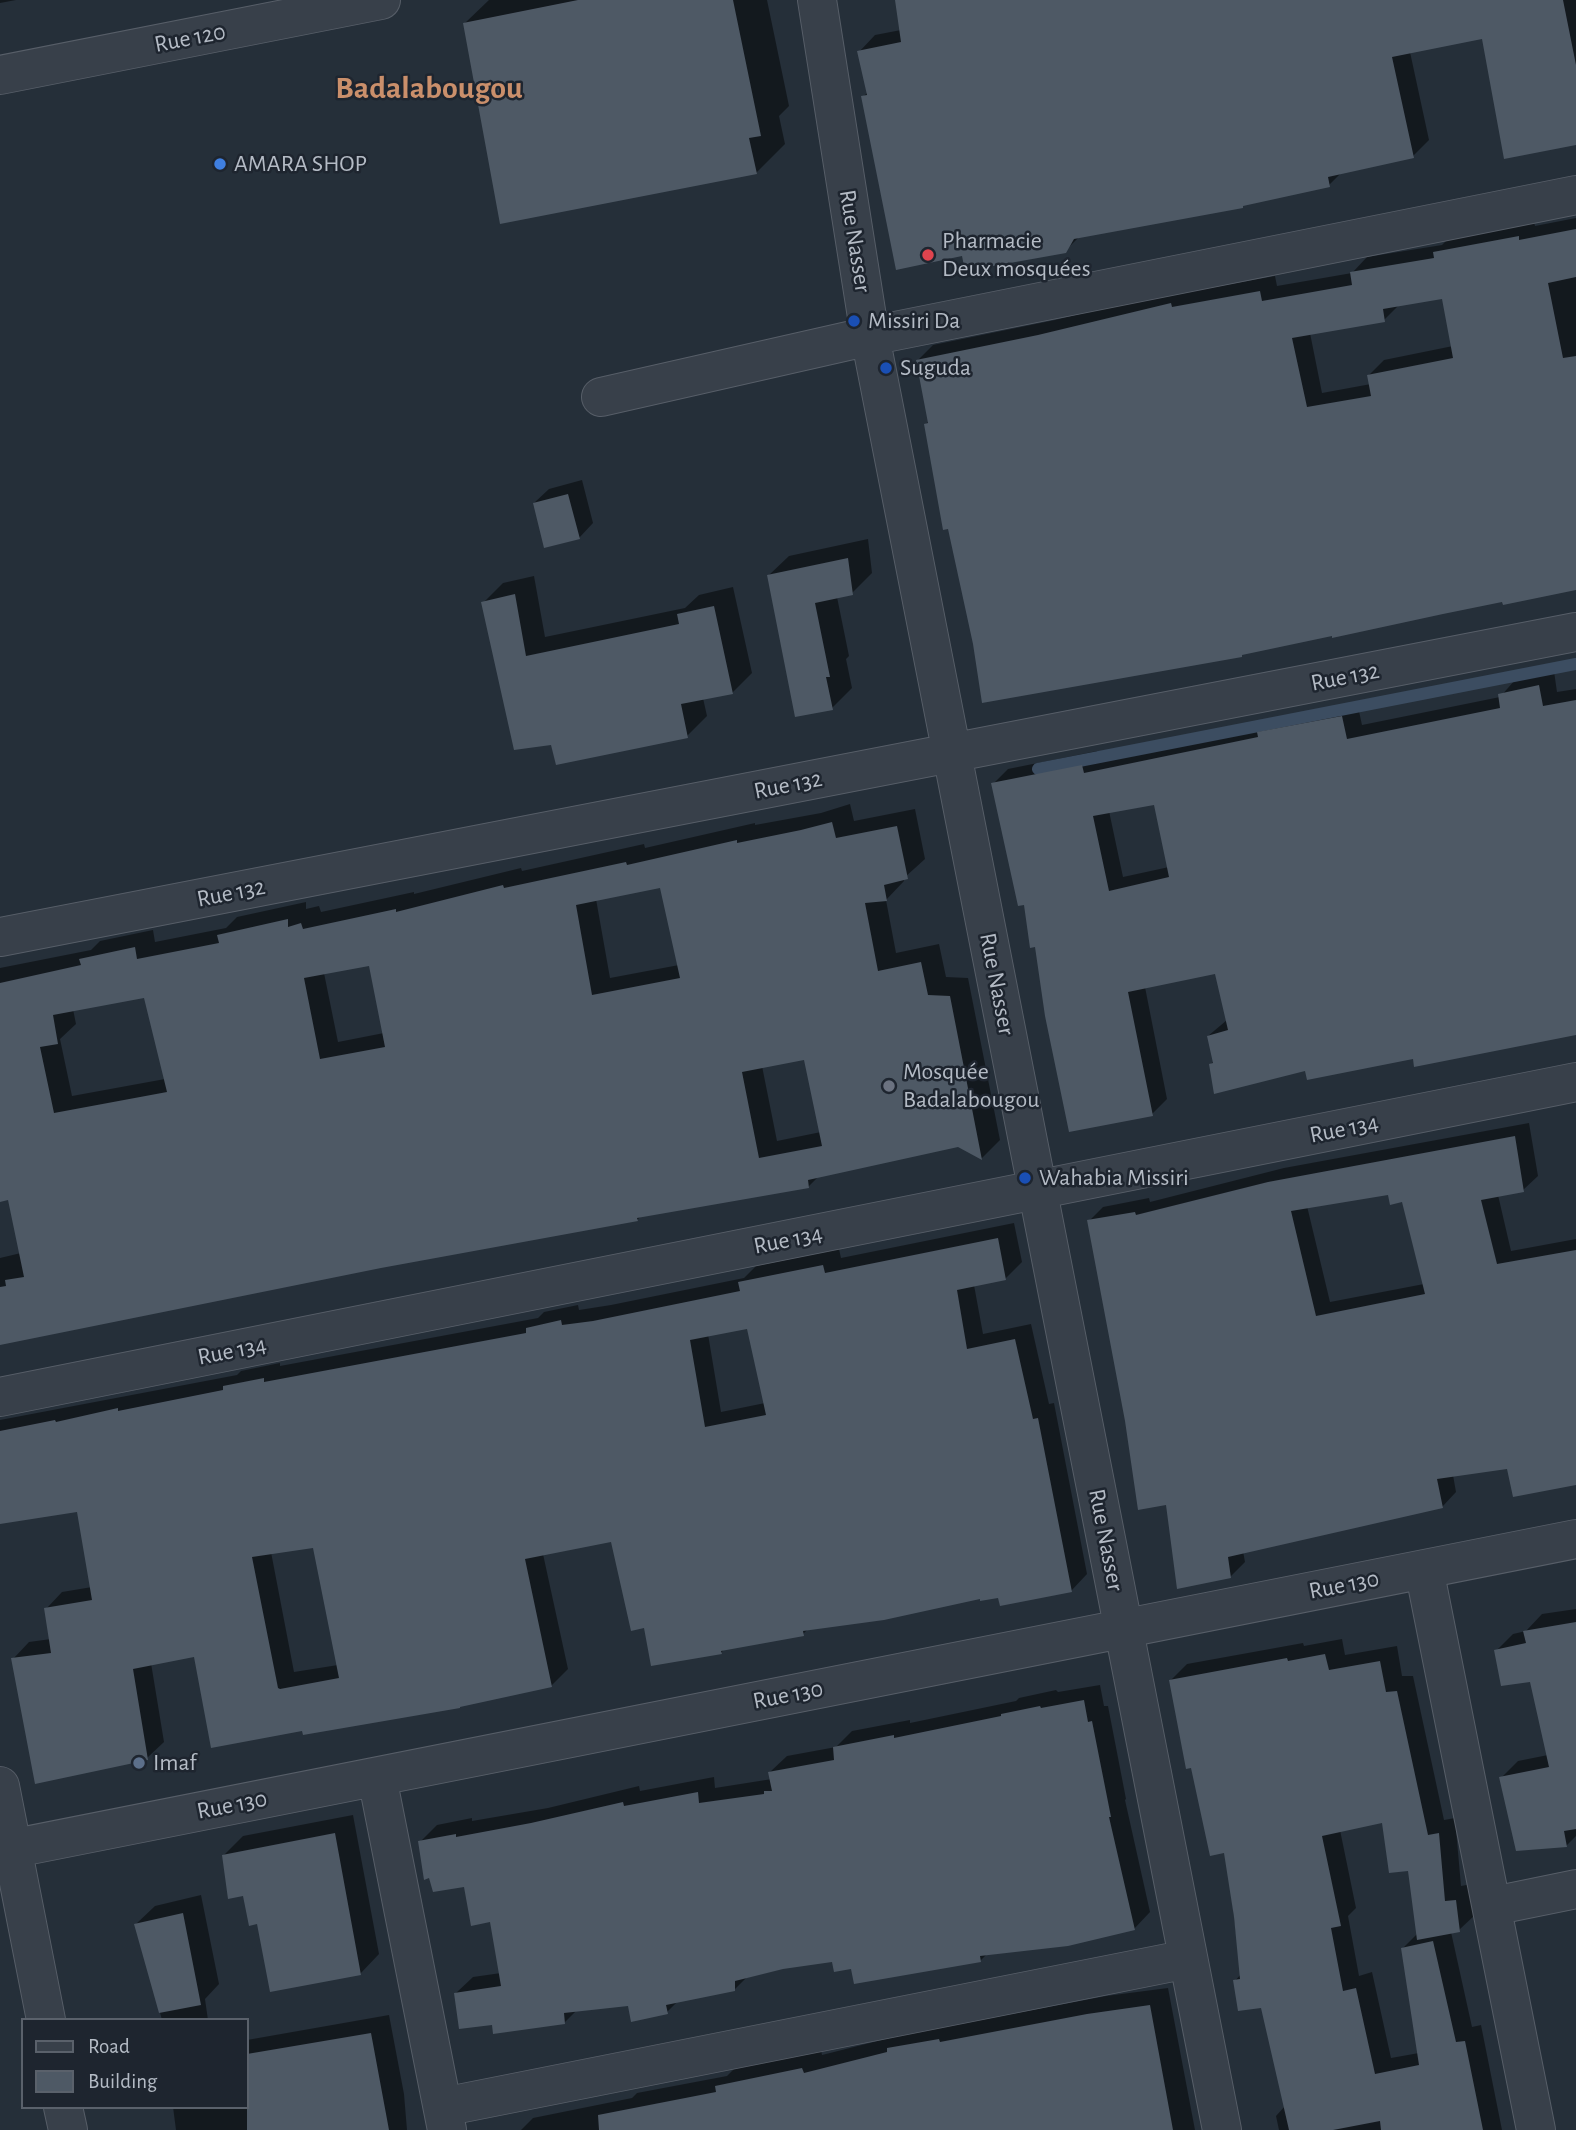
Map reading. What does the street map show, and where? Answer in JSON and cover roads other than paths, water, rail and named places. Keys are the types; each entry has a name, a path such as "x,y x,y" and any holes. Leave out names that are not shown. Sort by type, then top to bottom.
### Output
{"street":[{"name":"Rue 120","path":"0,75 381,0"},
{"name":"Rue Nasser","path":"817,0 870,336 1222,2130"},
{"path":"600,397 870,336 1576,195"},
{"name":"Rue 132","path":"0,937 1576,632"},
{"name":"Rue 134","path":"0,1397 1576,1082"},
{"name":"Rue 130","path":"6,1849 1576,1539"},
{"path":"1424,1569 1536,2130"},
{"path":"377,1777 445,2118 1188,1959"},
{"path":"0,1786 6,1849 46,2018"},
{"path":"1493,1906 1576,1889"},
{"path":"63,2109 68,2130"}],"waterway":[{"path":"1038,769 1576,664"}],"place":[{"name":"AMARA SHOP","path":"220,164"},
{"name":"Pharmacie Deux mosquées","path":"928,255"},
{"name":"Missiri Da","path":"854,321"},
{"name":"Suguda","path":"886,368"},
{"name":"Mosquée Badalabougou","path":"889,1086"},
{"name":"Wahabia Missiri","path":"1025,1178"},
{"name":"Imaf","path":"139,1763"}],"district":[{"name":"Badalabougou","path":"429,88"}]}
